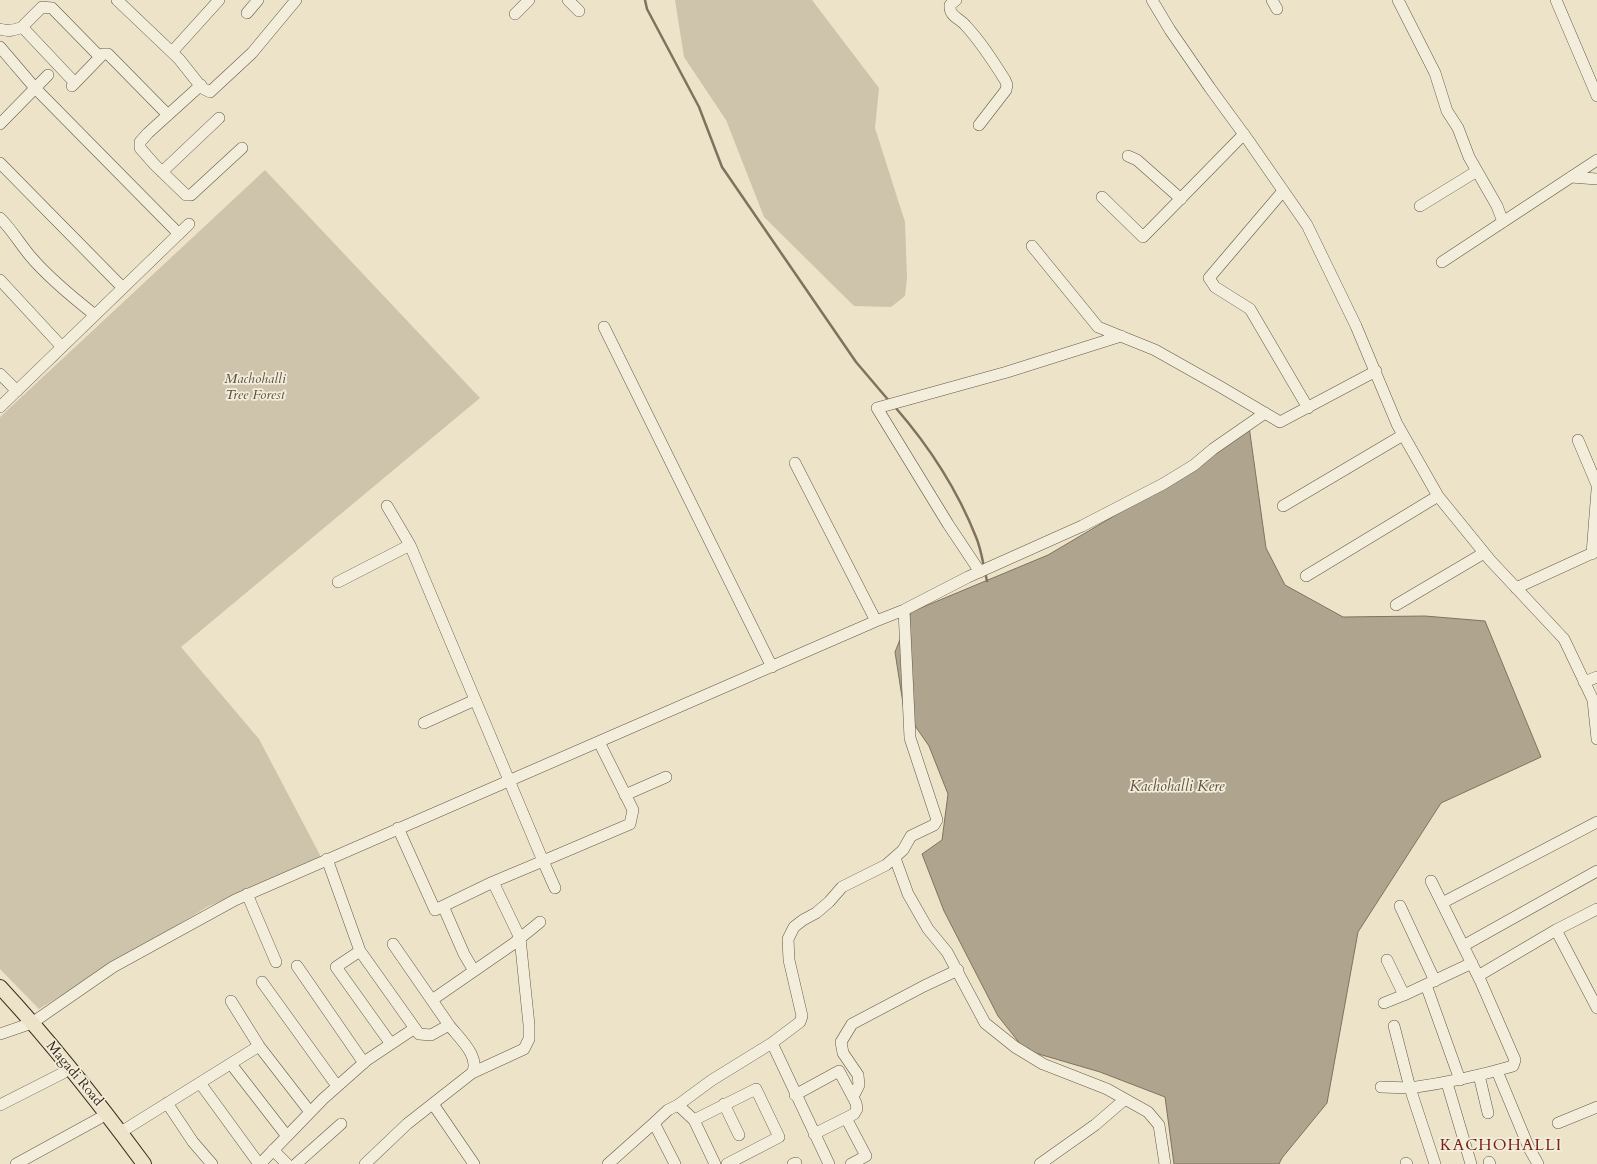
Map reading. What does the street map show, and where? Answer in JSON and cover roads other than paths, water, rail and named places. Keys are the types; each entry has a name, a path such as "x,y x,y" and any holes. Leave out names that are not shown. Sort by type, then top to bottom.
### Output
{"main road":[{"name":"Magadi Road","path":"0,987 63,1073 100,1118 134,1164"},
{"name":"Magadi Road","path":"0,1000 28,1024 101,1106 144,1164"}],"street":[{"path":"118,0 172,52 201,85 210,92 252,53 296,0"},
{"path":"172,52 219,0"},
{"path":"247,13 258,0"},
{"path":"515,14 529,0"},
{"path":"568,0 579,11"},
{"path":"956,0 950,5 952,14 957,20 963,22 975,36 1006,80 1007,85 1006,90 979,125"},
{"path":"1152,0 1170,30 1307,225 1356,326 1397,424 1438,496 1484,553 1564,639 1593,700 1596,714 1597,739"},
{"path":"1398,0 1435,73 1447,111 1458,128 1469,157 1496,206 1503,222"},
{"path":"1556,0 1597,96"},
{"path":"0,29 13,30 23,27 24,24 42,7 52,8 100,57"},
{"path":"23,27 74,84 103,54 110,56 168,115"},
{"path":"0,47 35,88 179,234"},
{"path":"0,124 48,75"},
{"path":"201,85 140,142 140,148 186,195 191,195 242,148"},
{"path":"162,172 219,118"},
{"path":"1102,197 1144,236 1244,134"},
{"path":"1128,156 1137,160 1181,199"},
{"path":"1442,262 1597,160"},
{"path":"0,163 123,288"},
{"path":"1420,206 1477,171"},
{"path":"1571,177 1597,179"},
{"path":"1284,191 1209,278 1215,287 1250,309 1308,408"},
{"path":"0,218 12,230 23,248 48,275 67,293 95,315"},
{"path":"0,407 189,224"},
{"path":"1032,246 1098,327 1155,350 1280,422 1376,371"},
{"path":"0,280 62,347"},
{"path":"604,327 772,667"},
{"path":"985,570 948,524 877,408 1007,372 1121,336"},
{"path":"0,374 17,391"},
{"path":"0,1034 28,1024 113,967 247,894 904,610 985,570 1082,526 1162,484 1194,465 1265,413"},
{"path":"1283,506 1403,435"},
{"path":"1578,440 1597,485"},
{"path":"795,463 876,621"},
{"path":"1516,588 1594,552 1597,490"},
{"path":"1306,576 1438,496"},
{"path":"387,506 410,545 555,888"},
{"path":"338,582 410,545"},
{"path":"1396,605 1484,553"},
{"path":"608,1164 668,1110 678,1105 712,1080 772,1043 800,1022 802,1016 789,960 788,939 794,927 803,920 816,914 842,887 886,865 895,858 903,850 911,836 934,826 937,820 910,738 904,610"},
{"path":"1584,682 1597,677"},
{"path":"424,723 475,700"},
{"path":"398,828 435,910 493,882 630,824 633,810 599,742"},
{"path":"625,795 666,777"},
{"path":"1442,903 1597,822"},
{"path":"895,858 908,894 928,929 947,952 958,970 985,1023 1015,1047 1043,1064 1107,1089 1124,1100 1148,1112 1158,1125 1165,1164"},
{"path":"327,859 360,951 419,1034 430,1036 449,1025"},
{"path":"1463,946 1597,871"},
{"path":"1382,1087 1410,1088 1447,1083 1512,1066 1515,1060 1472,963 1431,881"},
{"path":"365,1164 408,1124 472,1073 524,1049 529,1039 528,1009 520,938 493,882"},
{"path":"247,894 276,962"},
{"path":"443,906 464,954 474,971"},
{"path":"1400,906 1430,983 1460,1080"},
{"path":"1478,976 1556,930 1596,914"},
{"path":"432,1000 520,938 540,922"},
{"path":"1556,930 1597,1008"},
{"path":"393,944 449,1025 469,1050 475,1061 475,1068 472,1073"},
{"path":"360,951 336,967 391,1044"},
{"path":"1387,960 1404,996"},
{"path":"1384,1003 1404,996 1472,963"},
{"path":"297,966 364,1063"},
{"path":"853,1097 859,1085 858,1075 843,1053 841,1042 852,1024 958,970"},
{"path":"262,982 338,1086"},
{"path":"231,1001 259,1046 310,1112"},
{"path":"1394,1026 1410,1088 1435,1164"},
{"path":"200,1083 259,1164 286,1135 364,1063 415,1028"},
{"path":"772,1043 829,1164"},
{"path":"121,1132 259,1046"},
{"path":"231,1064 286,1135"},
{"path":"796,1095 839,1071 853,1097 857,1109 854,1114 814,1134"},
{"path":"1497,1071 1529,1148 1538,1164"},
{"path":"0,1105 63,1073"},
{"path":"1478,1075 1488,1114"},
{"path":"1447,1083 1471,1164"},
{"path":"694,1120 756,1088 779,1137 727,1164"},
{"path":"1040,1164 1095,1125 1124,1100"},
{"path":"167,1103 193,1142 212,1164"},
{"path":"433,1104 474,1164"},
{"path":"724,1104 739,1135"},
{"path":"678,1105 694,1120 715,1164"},
{"path":"1558,1123 1597,1107"},
{"path":"16,1164 100,1118"},
{"path":"846,1118 869,1154 850,1164"},
{"path":"654,1123 676,1164"},
{"path":"296,1164 341,1124"},
{"path":"273,1150 288,1164"}],"water":[{"name":"Kachohalli Kere","path":"1248,419 1266,548 1285,585 1343,617 1425,616 1485,621 1541,757 1441,803 1358,932 1327,1103 1282,1158 1279,1164 1174,1164 1165,1097 1100,1072 1025,1050 998,1016 944,911 922,854 942,840 948,794 929,746 904,710 895,652 911,612 1048,555 1197,467"}],"waterway":[{"path":"645,0 647,9 699,107 722,167 856,362 890,402"},
{"path":"895,407 931,453 951,485 977,540 984,567"},
{"path":"985,572 987,581"}],"district":[{"name":"KACHOHALLI","path":"1501,1146"}],"park label":[{"name":"Machohalli Tree Forest","path":"255,388"}]}
